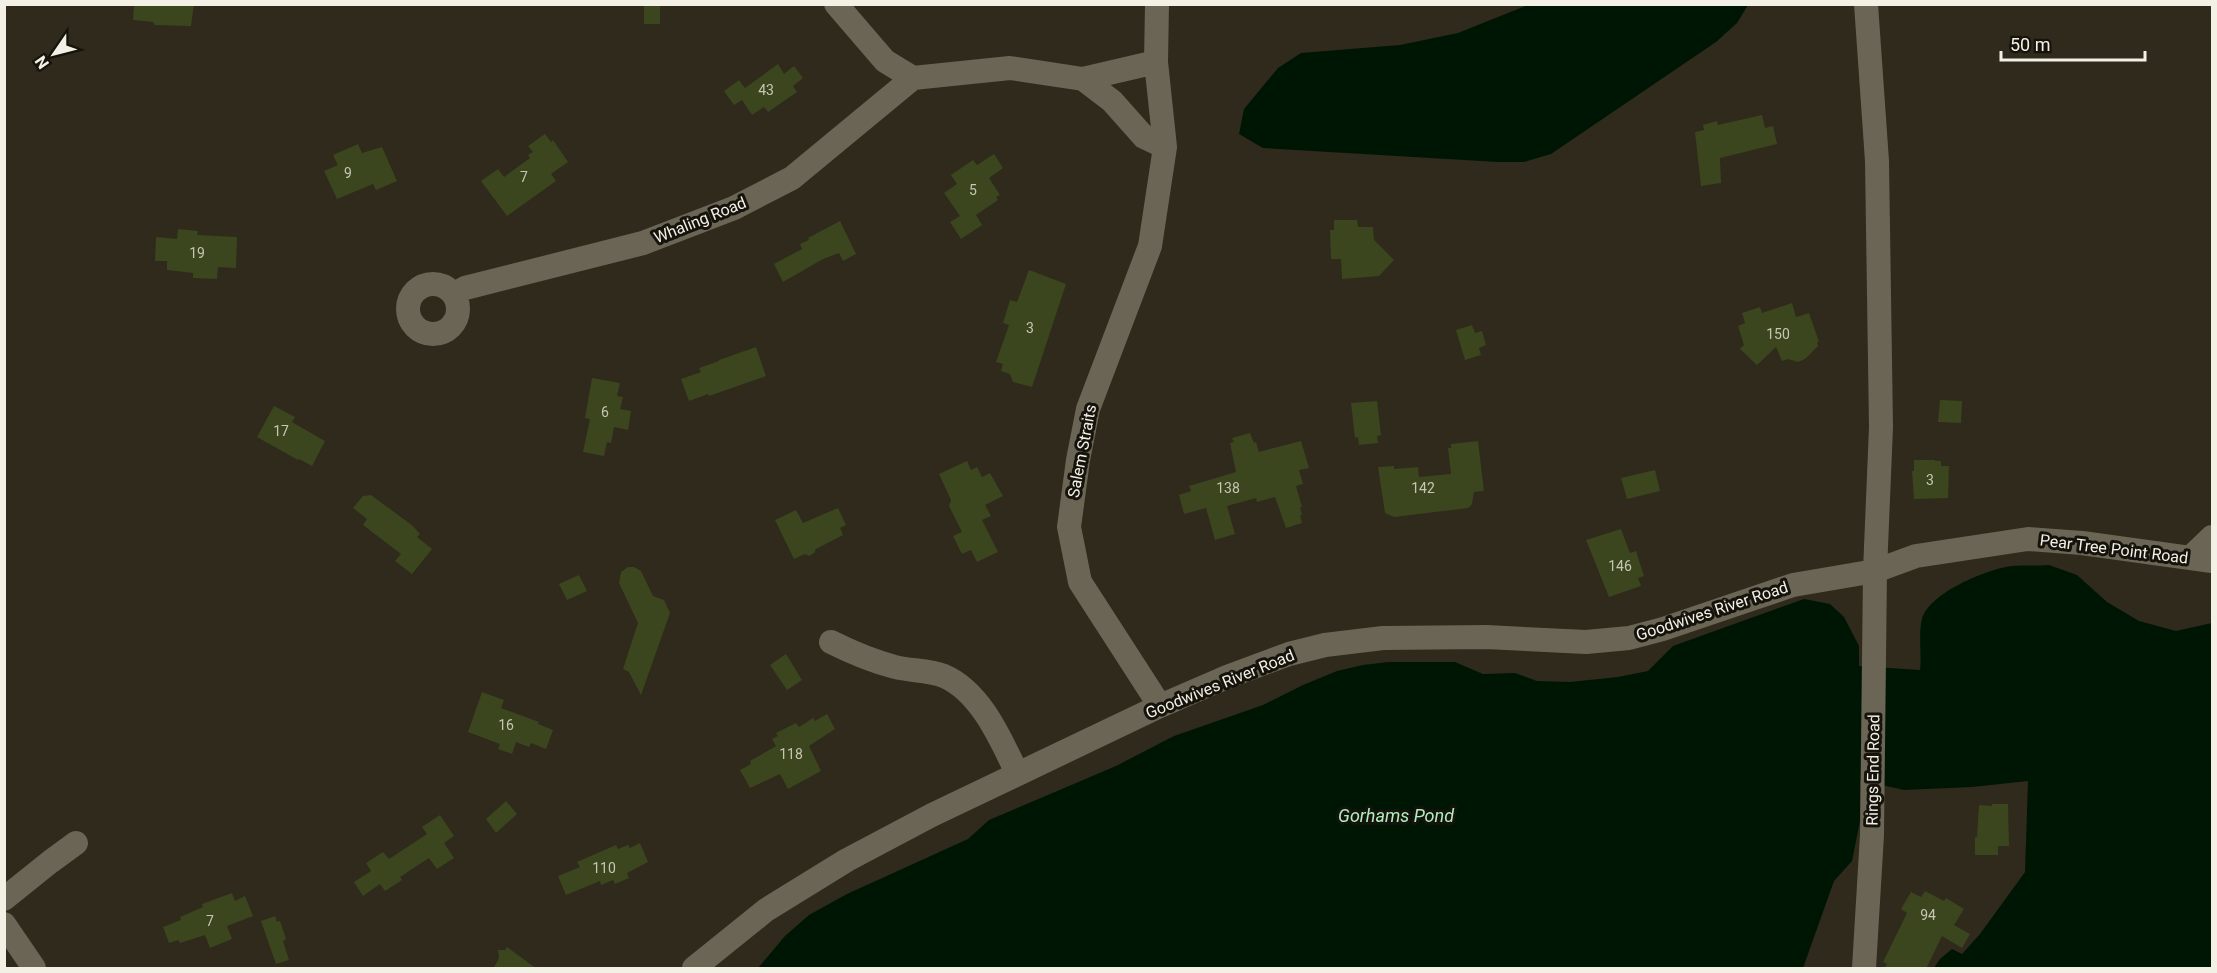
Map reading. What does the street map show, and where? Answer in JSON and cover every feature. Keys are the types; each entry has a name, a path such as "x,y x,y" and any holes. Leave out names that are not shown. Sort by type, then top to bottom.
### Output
{"street":[{"path":"836,4 885,62 913,78 1010,68 1083,79 1156,62"},
{"name":"Salem Straits","path":"1157,4 1156,62 1165,147 1150,246 1088,409 1069,527 1080,582 1160,706"},
{"name":"Rings End Road","path":"1864,969 1872,835 1875,571 1881,416 1877,161 1866,4"},
{"name":"Whaling Road","path":"454,294 465,288 643,243 734,208 792,178 913,78"},
{"path":"1083,79 1112,101 1144,137 1165,147"},
{"path":"2201,559 2212,537"},
{"name":"Pear Tree Point Road","path":"1875,571 1916,556 2028,538 2201,559"},
{"name":"Goodwives River Road","path":"694,969 766,910 827,872 932,815 1160,706 1268,662 1325,645 1383,638 1486,637 1586,642 1629,638 1663,629 1793,585 1875,571"},
{"path":"831,642 873,661 897,668 932,672 958,685 984,714 999,737 1017,773"},
{"path":"4,900 76,843"},
{"path":"4,924 34,969"}],"water":[{"path":"1528,5 1748,5 1737,23 1716,42 1551,154 1524,162 1263,148 1239,134 1244,109 1278,68 1301,53 1400,45 1458,33"},
{"name":"Gorhams Pond","path":"2049,565 2077,575 2107,602 2139,621 2176,631 2212,623 2212,968 1934,968 1940,959 1952,949 1962,954 1980,934 2025,872 2028,781 1972,787 1904,790 1860,780 1860,821 1852,861 1834,881 1803,968 758,968 785,936 809,915 847,894 968,839 989,820 1116,766 1174,736 1263,705 1337,671 1388,662 1455,662 1483,674 1515,673 1537,681 1570,682 1618,677 1648,671 1673,646 1804,599 1830,604 1844,617 1859,646 1859,666 1920,670 1922,619 1927,609 1936,600 1960,584 1988,572 2012,566"}],"building":[{"path":"134,4 194,4 191,26 155,25 153,22 133,20"},
{"path":"644,4 660,4 660,24 644,24"},
{"path":"778,64 784,74 794,66 803,78 793,86 797,92 768,112 764,107 752,115 742,100 734,105 724,91 739,80 745,88"},
{"path":"1762,115 1765,128 1773,126 1777,144 1720,158 1721,183 1701,186 1695,132 1704,130 1703,125 1717,121 1718,125"},
{"path":"545,134 551,142 553,140 568,162 551,174 556,181 507,216 481,181 498,169 504,177 530,158 528,155 533,152 528,146"},
{"path":"358,144 362,153 382,147 397,181 376,190 373,184 337,199 324,171 338,165 333,155"},
{"path":"994,154 1003,168 989,178 1000,195 996,197 998,200 976,215 982,225 961,239 950,222 960,216 944,193 957,184 951,175 973,160 977,165"},
{"path":"1334,220 1357,220 1358,227 1373,227 1374,240 1394,260 1379,276 1342,279 1341,259 1331,259 1330,230 1334,230"},
{"path":"840,221 856,254 843,261 839,253 823,259 783,282 774,264 802,249 800,244 809,240 808,238"},
{"path":"178,229 198,231 197,235 237,237 236,268 218,267 217,279 193,278 193,273 167,270 167,261 155,261 156,237 177,239"},
{"path":"1029,270 1066,284 1032,387 1013,382 1010,374 1001,371 1003,364 996,362 1009,325 1003,323 1010,300 1017,302"},
{"path":"1792,303 1796,317 1809,313 1819,342 1817,342 1818,346 1805,359 1798,362 1788,359 1782,361 1776,347 1757,365 1740,349 1744,345 1738,326 1745,323 1742,313 1760,307 1762,313"},
{"path":"1472,325 1475,333 1482,331 1486,345 1479,348 1481,355 1465,360 1456,330"},
{"path":"756,347 766,376 689,401 681,379 701,372 699,368"},
{"path":"592,378 620,383 617,396 623,397 620,409 631,411 628,430 614,427 611,443 607,442 604,456 583,452 590,419 585,418"},
{"path":"1940,400 1962,401 1961,423 1938,422"},
{"path":"1377,401 1381,435 1377,436 1378,443 1359,445 1358,437 1355,438 1351,403"},
{"path":"274,406 295,417 292,422 325,441 312,466 257,437"},
{"path":"1250,433 1259,452 1301,441 1309,468 1299,470 1303,484 1296,486 1302,507 1300,507 1302,515 1300,515 1302,523 1286,528 1275,497 1257,502 1256,498 1227,506 1235,534 1215,540 1206,508 1184,514 1179,495 1191,491 1189,486 1236,472 1230,443 1234,442 1232,438"},
{"path":"1478,441 1484,491 1474,492 1472,504 1468,508 1394,517 1385,513 1378,467 1394,466 1394,469 1418,467 1419,477 1451,474 1448,448 1451,448 1451,444"},
{"path":"1914,460 1941,461 1941,466 1949,466 1948,498 1914,499 1912,471 1914,471"},
{"path":"967,461 971,470 977,467 982,477 990,473 1003,496 985,505 991,516 982,520 998,552 977,562 971,550 962,554 953,536 962,532 949,506 951,500 939,474"},
{"path":"1655,470 1660,491 1627,499 1621,478"},
{"path":"371,495 413,526 420,534 417,537 432,549 412,574 395,561 401,554 363,525 367,519 353,508 363,496"},
{"path":"838,508 846,525 840,528 843,535 816,549 809,556 805,554 794,559 775,520 796,510 803,523"},
{"path":"1621,529 1630,553 1636,551 1644,576 1638,578 1641,586 1609,597 1586,540"},
{"path":"628,567 641,571 653,596 664,600 670,613 641,695 629,672 623,669 638,623 619,583 621,572"},
{"path":"579,575 587,591 567,600 559,584"},
{"path":"786,654 802,680 787,690 770,665"},
{"path":"482,692 504,700 501,708 539,722 538,724 553,730 546,749 531,743 529,747 516,742 512,754 498,749 500,744 468,732"},
{"path":"827,714 835,729 809,746 821,771 788,789 780,774 750,788 740,770 751,764 750,761 776,746 772,739 778,736 776,733 796,723 799,727 813,718 815,721"},
{"path":"506,801 517,814 496,833 486,819"},
{"path":"1992,804 2008,804 2009,846 1998,846 1998,855 1975,855 1979,805 1992,806"},
{"path":"440,815 454,836 444,843 454,858 437,869 429,858 400,877 402,880 385,891 380,884 363,896 354,882 371,871 366,863 383,852 389,859 427,834 422,827"},
{"path":"640,843 648,862 627,873 629,878 615,884 613,880 601,885 600,881 566,895 558,876 580,867 577,862 616,845 618,849 628,845 630,848"},
{"path":"1925,891 1944,901 1946,898 1964,909 1954,925 1970,934 1962,948 1942,936 1926,969 1884,969 1887,964 1883,962 1907,913 1901,909 1911,892 1921,897"},
{"path":"232,893 235,901 245,896 253,916 227,926 232,939 210,948 205,935 180,943 178,940 169,943 163,927 181,920 180,917 203,907 202,904"},
{"path":"275,916 277,922 280,921 286,939 283,941 289,960 276,964 261,921"},
{"path":"507,947 537,969 493,969 499,958 498,950 505,950"}]}
